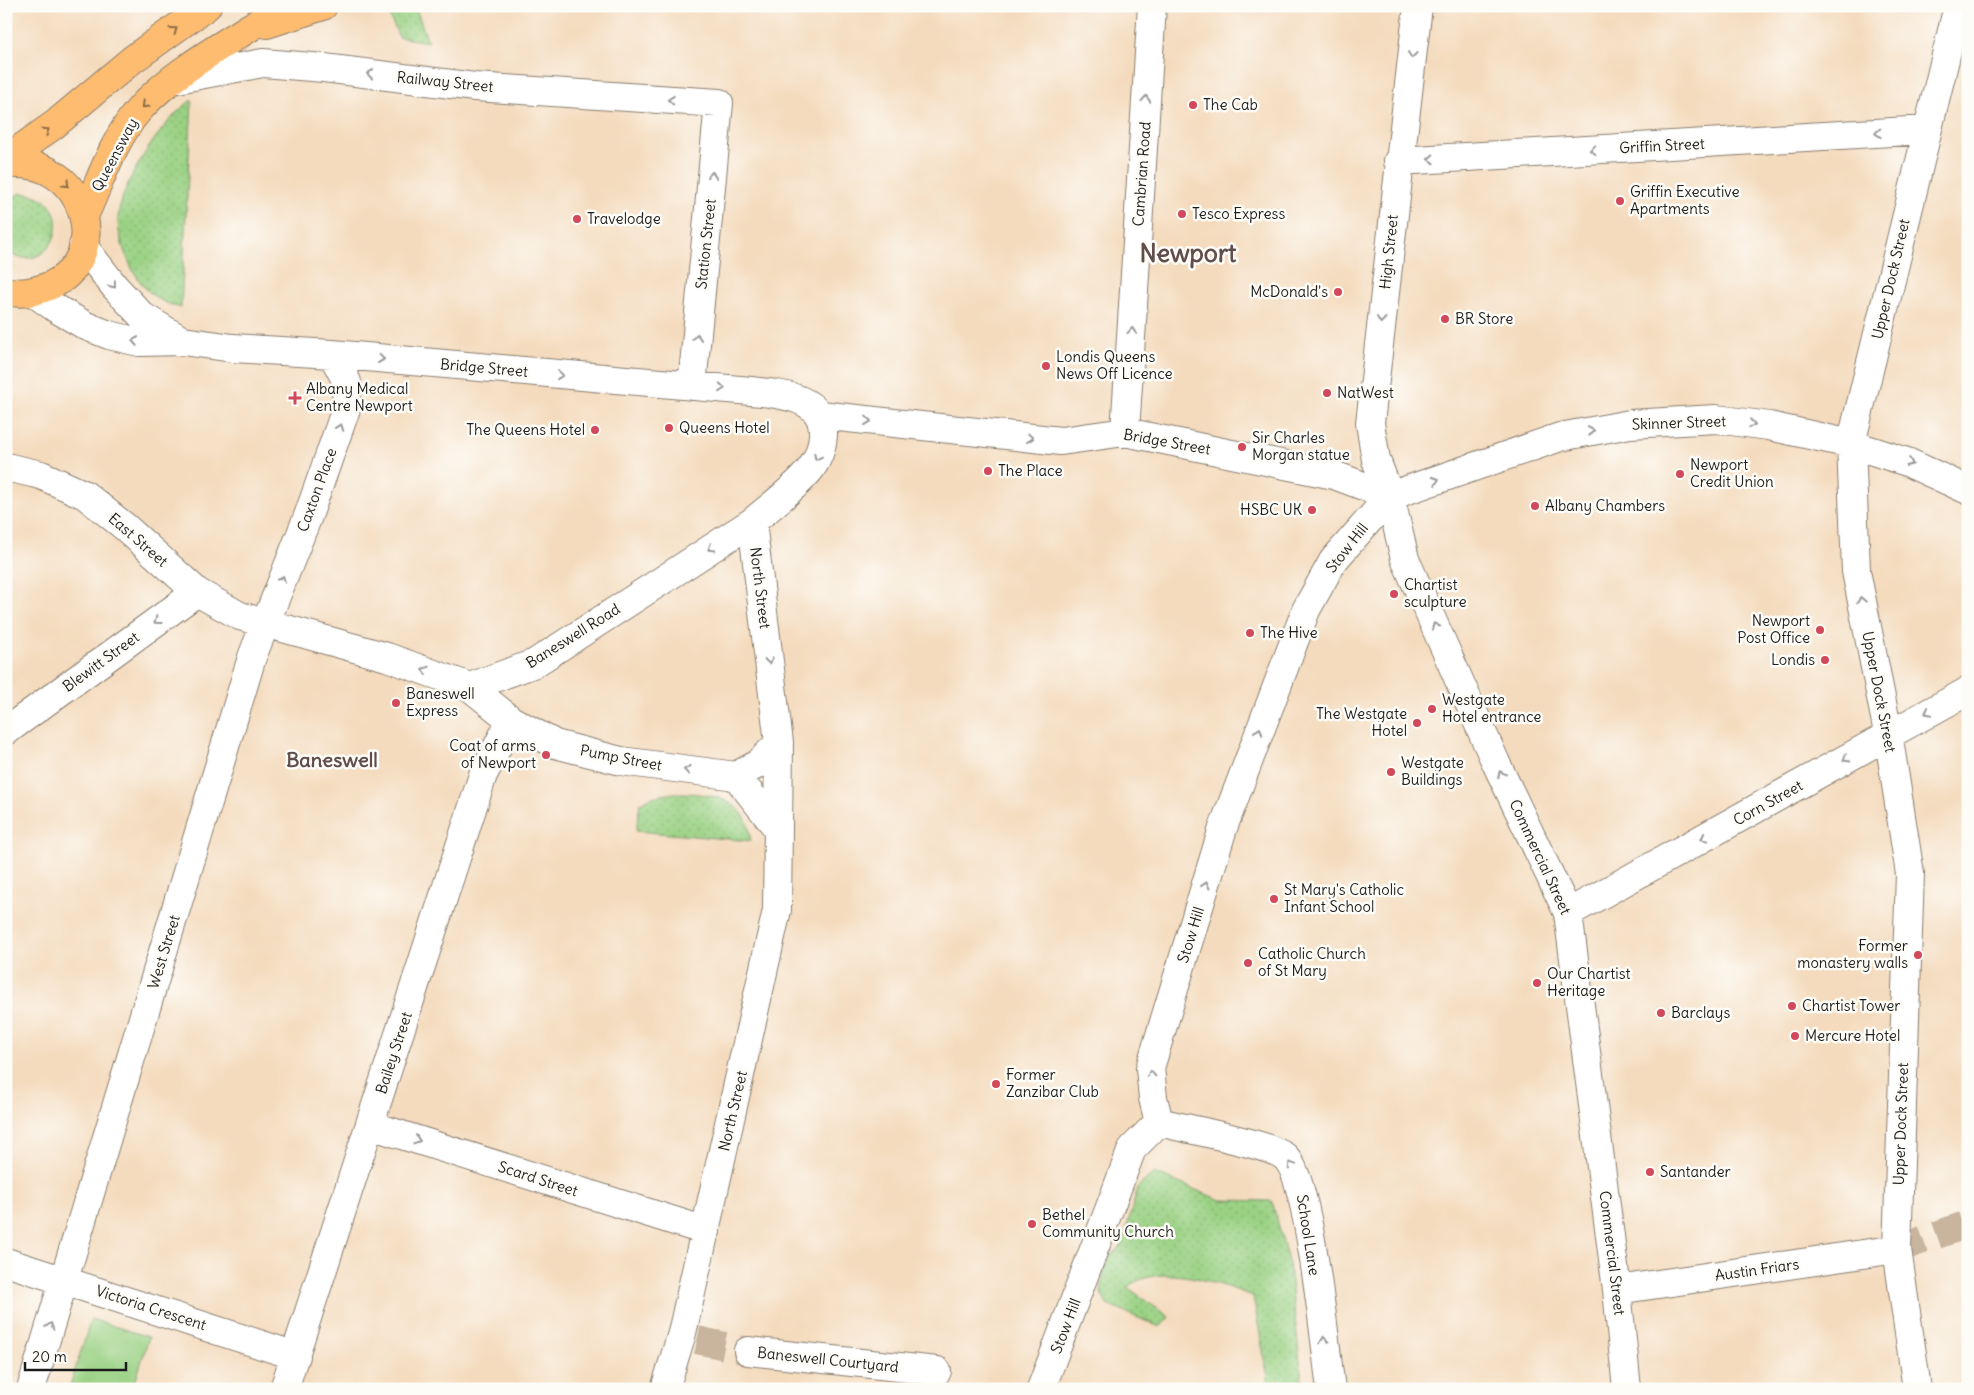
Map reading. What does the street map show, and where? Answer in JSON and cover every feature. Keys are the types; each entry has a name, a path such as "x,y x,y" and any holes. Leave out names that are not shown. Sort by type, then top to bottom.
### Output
{"main road":[{"path":"6,159 54,125 133,59 207,6"},
{"name":"Queensway","path":"84,216 115,149 138,111 172,80 284,6"},
{"name":"Queensway","path":"249,29 323,6"},
{"name":"Queensway","path":"6,165 28,164 48,169 65,181 78,197 86,231 83,246 68,272 52,285 33,292 13,293 6,291"}],"street":[{"name":"Cambrian Road","path":"1126,432 1152,6"},
{"name":"High Street","path":"1390,496 1376,460 1370,423 1398,161 1418,6"},
{"name":"Upper Dock Street","path":"1917,1389 1897,1249 1910,874 1888,734 1856,571 1851,444 1926,130 1958,6"},
{"name":"Railway Street","path":"172,80 263,63 332,69 475,87 720,103"},
{"name":"Station Street","path":"692,386 720,103"},
{"name":"Griffin Street","path":"1398,161 1926,130"},
{"name":"Bridge Street","path":"83,246 115,288 142,316 183,341"},
{"name":"Bridge Street","path":"33,292 56,309 86,326 109,335 139,342 183,341 233,348 332,354 786,395 811,406 820,415 1061,441 1126,432 1334,475 1390,496"},
{"name":"Caxton Place","path":"264,624 308,516 346,409 347,382 332,354"},
{"path":"752,522 792,487 818,458 822,445 823,429 820,415"},
{"name":"Skinner Street","path":"1390,496 1560,437 1630,424 1716,419 1769,426 1851,444 1907,462 1968,490"},
{"name":"East Street","path":"6,467 41,475 85,495 125,527 196,592 240,616 264,624"},
{"name":"Commercial Street","path":"1390,496 1405,559 1496,763 1568,913 1617,1290 1627,1389"},
{"name":"Stow Hill","path":"1041,1389 1132,1149 1159,1122 1153,1098 1150,1068 1223,828 1267,708 1306,610 1333,561 1390,496"},
{"name":"Baneswell Road","path":"470,687 535,663 752,522"},
{"name":"North Street","path":"665,1389 690,1336 706,1231 777,910 779,743 752,522"},
{"name":"Blewitt Street","path":"6,732 196,592"},
{"path":"264,624 387,657 470,687"},
{"name":"West Street","path":"30,1389 65,1280 264,624"},
{"name":"Pump Street","path":"470,687 511,720 555,744 621,761 736,776"},
{"name":"Corn Street","path":"1568,913 1968,691"},
{"name":"Bailey Street","path":"284,1389 483,776 511,720"},
{"path":"778,829 736,776 758,764 779,743"},
{"name":"School Lane","path":"1159,1122 1261,1147 1283,1155 1294,1168 1305,1202 1331,1389"},
{"name":"Scard Street","path":"370,1125 706,1231"},
{"name":"Austin Friars","path":"1617,1290 1897,1249"},
{"name":"Victoria Crescent","path":"6,1262 296,1356"},
{"name":"Baneswell Courtyard","path":"748,1351 937,1371"}],"green space":[{"path":"385,6 415,6 428,42 399,37"},
{"path":"192,100 181,308 159,300 148,291 136,276 123,247 118,227 118,218 126,187 145,153 169,121"},
{"path":"21,193 40,198 51,208 56,221 55,235 49,247 38,255 24,258 6,252 6,199"},
{"path":"674,793 715,797 734,806 747,822 751,841 636,831 640,803 652,797"},
{"path":"1154,1173 1221,1200 1272,1201 1289,1264 1303,1389 1270,1389 1253,1296 1223,1285 1172,1275 1141,1279 1127,1287 1169,1317 1160,1327 1107,1305 1101,1293 1104,1270 1109,1257 1121,1247 1138,1187"},
{"path":"91,1319 149,1337 133,1389 69,1389"}],"tunnel":[{"path":"1897,1249 1968,1224"},
{"path":"697,1340 748,1351"}],"place":[{"name":"The Cab","path":"1193,105"},
{"name":"Griffin Executive Apartments","path":"1620,201"},
{"name":"Tesco Express","path":"1182,214"},
{"name":"Travelodge","path":"577,219"},
{"name":"McDonald's","path":"1338,292"},
{"name":"BR Store","path":"1445,319"},
{"name":"Londis Queens News Off Licence","path":"1046,366"},
{"name":"NatWest","path":"1327,393"},
{"name":"Albany Medical Centre Newport","path":"295,398"},
{"name":"Queens Hotel","path":"669,428"},
{"name":"The Queens Hotel","path":"595,430"},
{"name":"Sir Charles Morgan statue","path":"1242,447"},
{"name":"The Place","path":"988,471"},
{"name":"Newport Credit Union","path":"1680,474"},
{"name":"Albany Chambers","path":"1535,506"},
{"name":"HSBC UK","path":"1312,510"},
{"name":"Chartist sculpture","path":"1394,594"},
{"name":"Newport Post Office","path":"1820,630"},
{"name":"The Hive","path":"1250,633"},
{"name":"Londis","path":"1825,660"},
{"name":"Baneswell Express","path":"396,703"},
{"name":"Westgate Hotel entrance","path":"1432,709"},
{"name":"The Westgate Hotel","path":"1417,723"},
{"name":"Coat of arms of Newport","path":"546,755"},
{"name":"Westgate Buildings","path":"1391,772"},
{"name":"St Mary's Catholic Infant School","path":"1274,899"},
{"name":"Former monastery walls","path":"1918,955"},
{"name":"Catholic Church of St Mary","path":"1248,963"},
{"name":"Our Chartist Heritage","path":"1537,983"},
{"name":"Chartist Tower","path":"1792,1006"},
{"name":"Barclays","path":"1661,1013"},
{"name":"Mercure Hotel","path":"1795,1036"},
{"name":"Former Zanzibar Club","path":"996,1084"},
{"name":"Santander","path":"1650,1172"},
{"name":"Bethel Community Church","path":"1032,1224"}],"district":[{"name":"Newport","path":"1188,253"},
{"name":"Baneswell","path":"332,760"}]}
